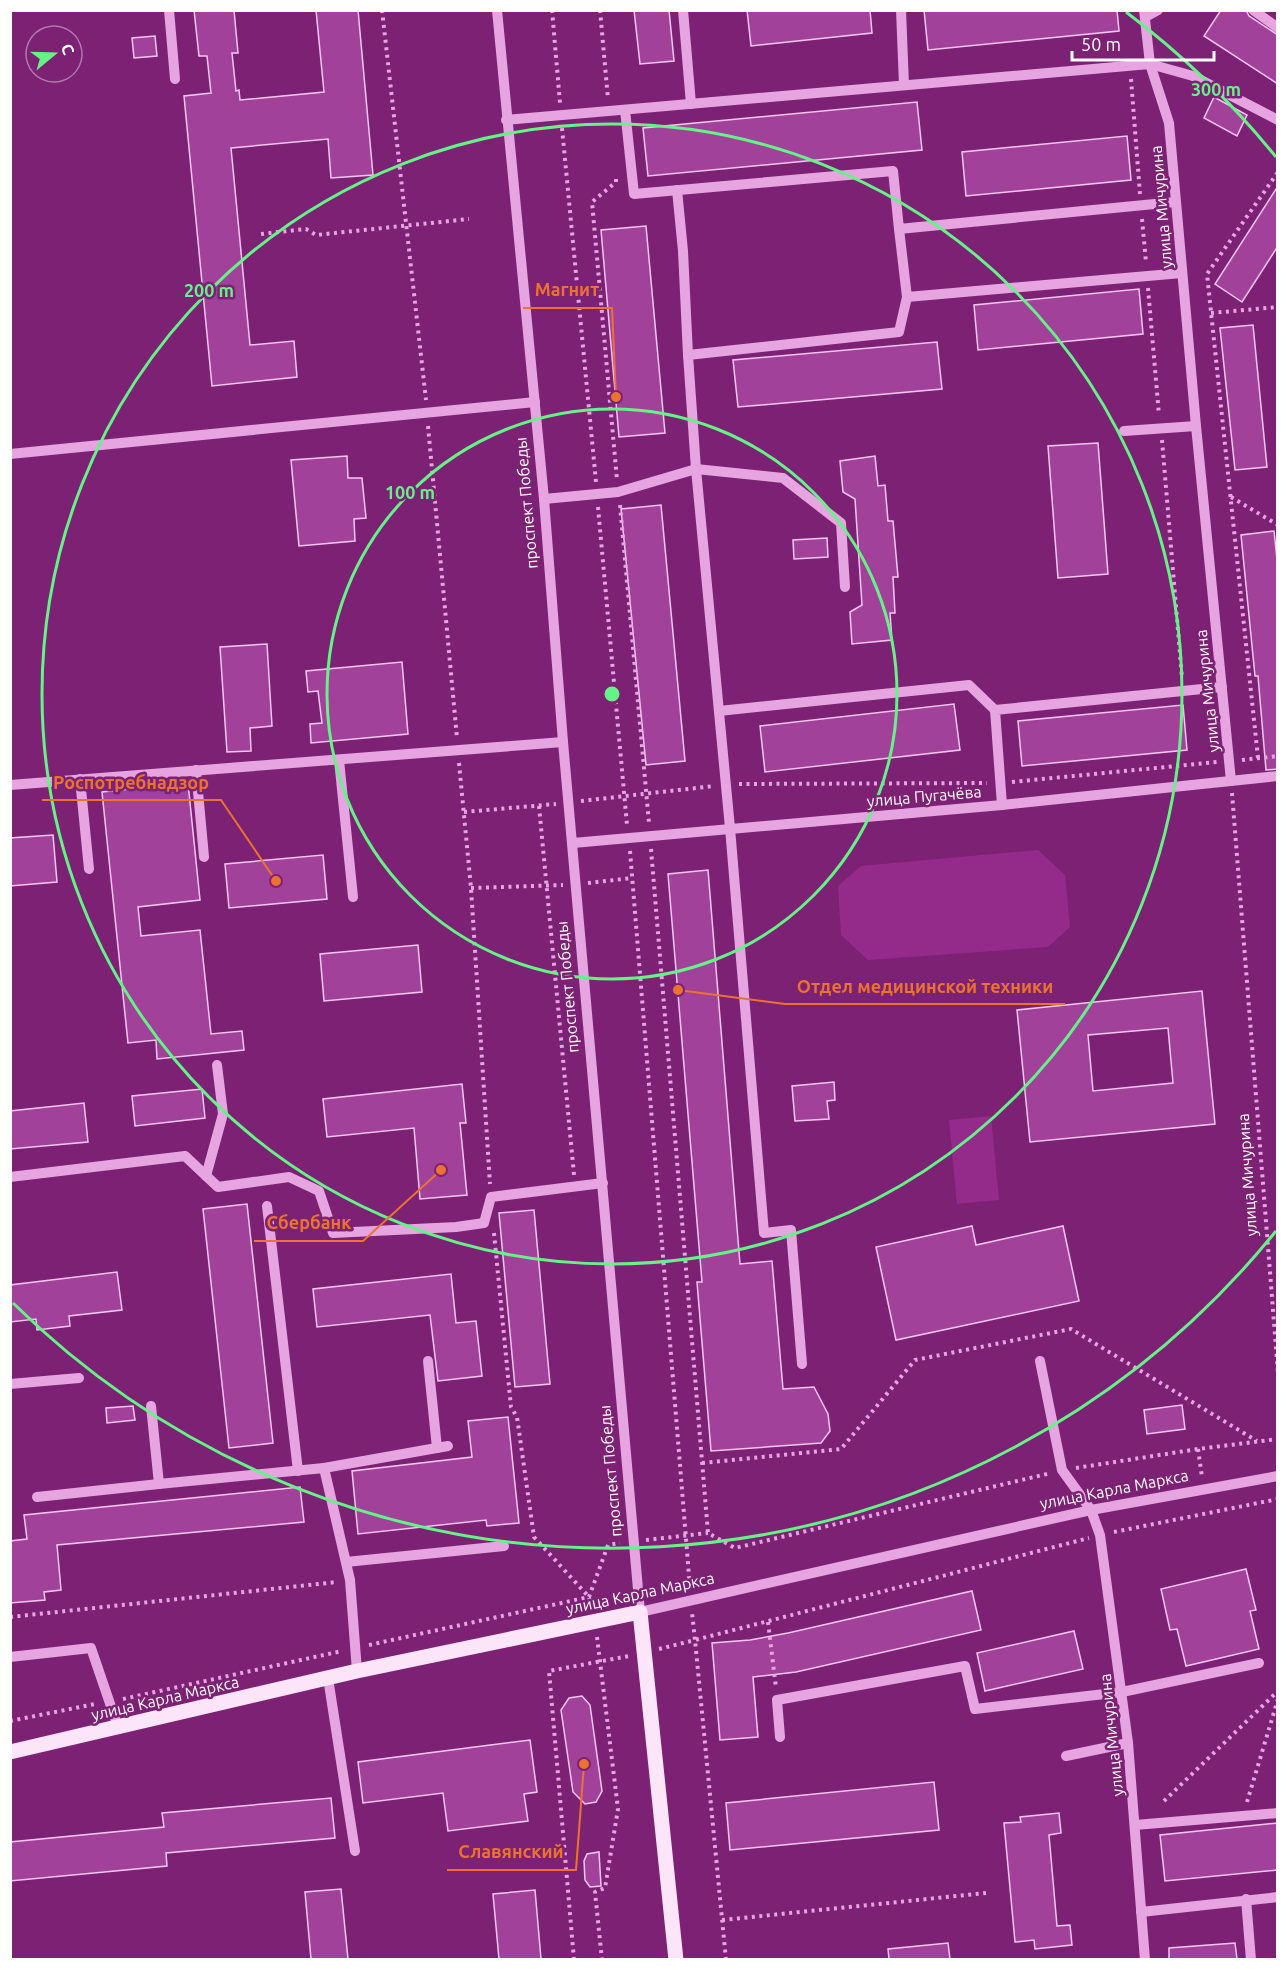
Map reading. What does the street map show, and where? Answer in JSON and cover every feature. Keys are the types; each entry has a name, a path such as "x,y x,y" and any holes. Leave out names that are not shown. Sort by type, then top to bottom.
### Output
{"main road":[{"name":"улица Карла Маркса","path":"10,1752 357,1671 640,1612"},
{"name":"проспект Победы","path":"640,1612 676,1959"}],"street":[{"path":"169,10 175,79"},
{"name":"проспект Победы","path":"497,10 544,499 568,803 640,1612"},
{"path":"684,10 691,104"},
{"path":"901,10 904,85"},
{"path":"1144,14 1158,10"},
{"path":"1253,10 1278,28"},
{"name":"улица Мичурина","path":"1144,14 1150,64 1169,123 1231,781"},
{"path":"506,120 1150,64 1193,76 1278,120"},
{"path":"625,110 634,194 893,171 907,297 899,332 688,356"},
{"path":"677,190 696,469 730,828 764,1233 791,1230 802,1364"},
{"path":"899,229 1175,202"},
{"path":"907,297 1182,273"},
{"path":"10,454 535,402"},
{"path":"1124,431 1196,426"},
{"path":"544,499 618,492 696,469 783,478 841,523 844,587"},
{"path":"719,711 969,685 995,710 1002,805"},
{"path":"995,710 1222,687"},
{"path":"10,785 563,742"},
{"path":"339,760 353,897"},
{"path":"196,770 204,857"},
{"name":"улица Пугачёва","path":"573,843 1002,805 1278,776"},
{"path":"80,779 89,869"},
{"path":"206,1176 223,1114 218,1065"},
{"path":"10,1177 185,1156 218,1187 289,1177 319,1191 333,1233 456,1227 484,1222 491,1197 603,1183"},
{"path":"267,1206 298,1471"},
{"path":"37,1497 324,1468 442,1447 428,1361"},
{"path":"1040,1361 1062,1470"},
{"path":"10,1384 79,1378"},
{"path":"151,1406 159,1484"},
{"path":"324,1468 350,1580 357,1671"},
{"name":"улица Мичурина","path":"1062,1470 1091,1510 1100,1535 1128,1743 1145,1959"},
{"name":"улица Карла Маркса","path":"640,1612 1091,1510 1278,1476"},
{"path":"346,1562 504,1545"},
{"path":"10,1657 91,1648 118,1727"},
{"path":"780,1737 777,1700 966,1666 975,1709 1122,1692 1259,1663"},
{"path":"328,1678 355,1851"},
{"path":"1066,1756 1128,1743"},
{"path":"1135,1826 1278,1813"},
{"path":"1141,1912 1278,1897"},
{"path":"1246,1899 1251,1959"}],"path":[{"path":"382,10 427,413 471,888 491,1197"},
{"path":"600,10 609,111"},
{"path":"1130,65 1183,691"},
{"path":"615,170 616,182 592,202 650,835 708,1533 735,1548 1062,1470 1278,1439"},
{"path":"1257,758 1207,274 1278,172"},
{"path":"261,234 306,229 316,234 469,219"},
{"path":"1211,313 1278,307"},
{"path":"1231,497 1278,525"},
{"path":"464,812 568,803 726,784 1001,783 1278,756"},
{"name":"улица Мичурина","path":"1231,781 1278,1373"},
{"path":"539,806 575,1186"},
{"path":"471,888 547,886 632,878"},
{"path":"494,1232 511,1407 517,1417 534,1537 589,1597 595,1621 618,1809 605,1888 595,1892 602,1959"},
{"path":"702,1463 841,1449 915,1360 1071,1329 1258,1441"},
{"path":"574,1959 549,1671 695,1641 1100,1535 1278,1499"},
{"path":"10,1617 350,1580"},
{"path":"10,1721 589,1597"},
{"path":"768,1622 777,1700"},
{"path":"695,1641 726,1959"},
{"path":"1164,1801 1278,1691"},
{"path":"1244,1813 1278,1699"},
{"path":"722,1920 986,1893"}],"shaded area":[{"path":"1038,850 1065,875 1070,927 1048,947 868,960 841,935 838,886 861,866"},
{"path":"991,1116 999,1200 957,1204 949,1120"}],"building":[{"path":"194,10 234,10 238,53 232,53 236,91 239,90 240,100 324,92 316,10 358,10 373,175 331,178 328,139 231,148 250,345 294,341 297,377 212,386 184,96 211,93 207,56 199,56"},
{"path":"634,10 669,10 674,61 640,64"},
{"path":"747,10 870,10 872,33 751,46"},
{"path":"924,10 1117,10 1119,31 928,50"},
{"path":"1221,10 1246,10 1249,16 1278,35 1278,84 1204,36"},
{"path":"155,36 157,56 134,58 132,38"},
{"path":"1214,97 1247,115 1237,136 1204,118"},
{"path":"917,102 922,150 648,176 643,128"},
{"path":"1127,136 1131,180 966,196 962,152"},
{"path":"1278,186 1278,246 1242,302 1215,284"},
{"path":"646,226 665,433 619,437 601,230"},
{"path":"1139,289 1143,334 978,350 974,305"},
{"path":"1253,325 1267,467 1235,470 1220,328"},
{"path":"937,342 942,389 738,407 733,360"},
{"path":"1098,443 1108,574 1058,578 1048,446"},
{"path":"347,456 348,478 362,478 366,518 354,519 355,541 299,546 291,460"},
{"path":"875,456 878,486 885,485 888,521 893,521 898,577 893,577 895,613 890,613 892,640 852,644 850,612 862,605 855,499 843,492 840,461"},
{"path":"661,505 685,761 646,765 621,509"},
{"path":"1274,531 1278,569 1278,769 1266,770 1258,676 1255,676 1241,535"},
{"path":"827,538 828,557 794,559 793,540"},
{"path":"267,644 272,726 250,728 251,751 227,752 220,647"},
{"path":"402,662 408,734 311,743 310,724 322,723 318,691 308,692 306,671"},
{"path":"954,704 960,750 765,772 760,726"},
{"path":"1183,705 1187,750 1022,766 1018,721"},
{"path":"188,783 200,900 138,907 141,936 200,930 211,1034 242,1031 244,1050 157,1059 156,1040 128,1043 102,792"},
{"path":"53,835 57,882 10,886 10,838"},
{"path":"323,855 327,899 229,908 225,864"},
{"path":"708,870 740,1264 772,1261 783,1389 814,1387 828,1414 830,1431 821,1443 711,1451 697,1282 702,1282 668,874"},
{"path":"418,945 422,992 324,1001 320,954"},
{"path":"1202,991 1215,1124 1030,1142 1017,1010","holes":["1168,1028 1173,1083 1093,1091 1088,1035"]},
{"path":"834,1082 835,1100 827,1101 829,1119 795,1121 792,1086"},
{"path":"462,1084 466,1123 460,1123 467,1195 420,1199 414,1128 327,1137 323,1099"},
{"path":"202,1089 205,1118 135,1126 132,1096"},
{"path":"84,1103 88,1142 10,1149 10,1111"},
{"path":"247,1204 273,1443 229,1448 203,1209"},
{"path":"534,1210 550,1384 515,1387 499,1213"},
{"path":"972,1226 976,1245 1063,1226 1079,1301 896,1340 876,1247"},
{"path":"117,1272 122,1310 69,1316 70,1326 37,1330 36,1319 10,1322 10,1285"},
{"path":"451,1274 456,1323 476,1321 482,1376 438,1381 430,1315 317,1327 313,1289"},
{"path":"1182,1405 1185,1429 1147,1434 1144,1410"},
{"path":"133,1406 135,1420 107,1423 106,1408"},
{"path":"508,1417 519,1523 487,1526 486,1520 358,1534 352,1471 472,1457 468,1421"},
{"path":"300,1487 304,1522 57,1545 61,1590 44,1592 45,1600 10,1603 10,1541 27,1539 24,1515"},
{"path":"1246,1569 1256,1610 1250,1611 1259,1649 1186,1666 1177,1629 1170,1630 1161,1589"},
{"path":"972,1591 981,1630 796,1672 753,1677 758,1737 720,1740 712,1643 750,1640 788,1633"},
{"path":"1074,1631 1083,1669 985,1691 977,1653"},
{"path":"582,1696 590,1705 602,1791 596,1802 585,1804 573,1792 561,1710 569,1698"},
{"path":"530,1740 537,1792 524,1794 528,1821 448,1831 443,1793 363,1803 358,1762"},
{"path":"934,1782 939,1830 730,1850 726,1803"},
{"path":"331,1798 335,1838 166,1853 167,1866 10,1881 10,1842 164,1827 162,1813"},
{"path":"1059,1813 1061,1833 1049,1835 1057,1926 1070,1925 1072,1945 1035,1949 1034,1940 1015,1942 1004,1823 1021,1822 1020,1817"},
{"path":"1278,1823 1278,1870 1165,1881 1160,1835"},
{"path":"599,1852 601,1886 590,1887 585,1880 584,1861 587,1854"},
{"path":"341,1889 348,1959 311,1959 305,1892"},
{"path":"535,1890 541,1959 499,1959 493,1894"},
{"path":"948,1943 950,1959 889,1959 888,1949"},
{"path":"1235,1943 1237,1959 1169,1959 1169,1948"}],"place":[{"name":"Магнит","path":"616,397"},
{"name":"Роспотребнадзор","path":"276,881"},
{"name":"Отдел медицинской техники","path":"678,990"},
{"name":"Сбербанк","path":"441,1170"},
{"name":"Славянский","path":"584,1764"}]}
